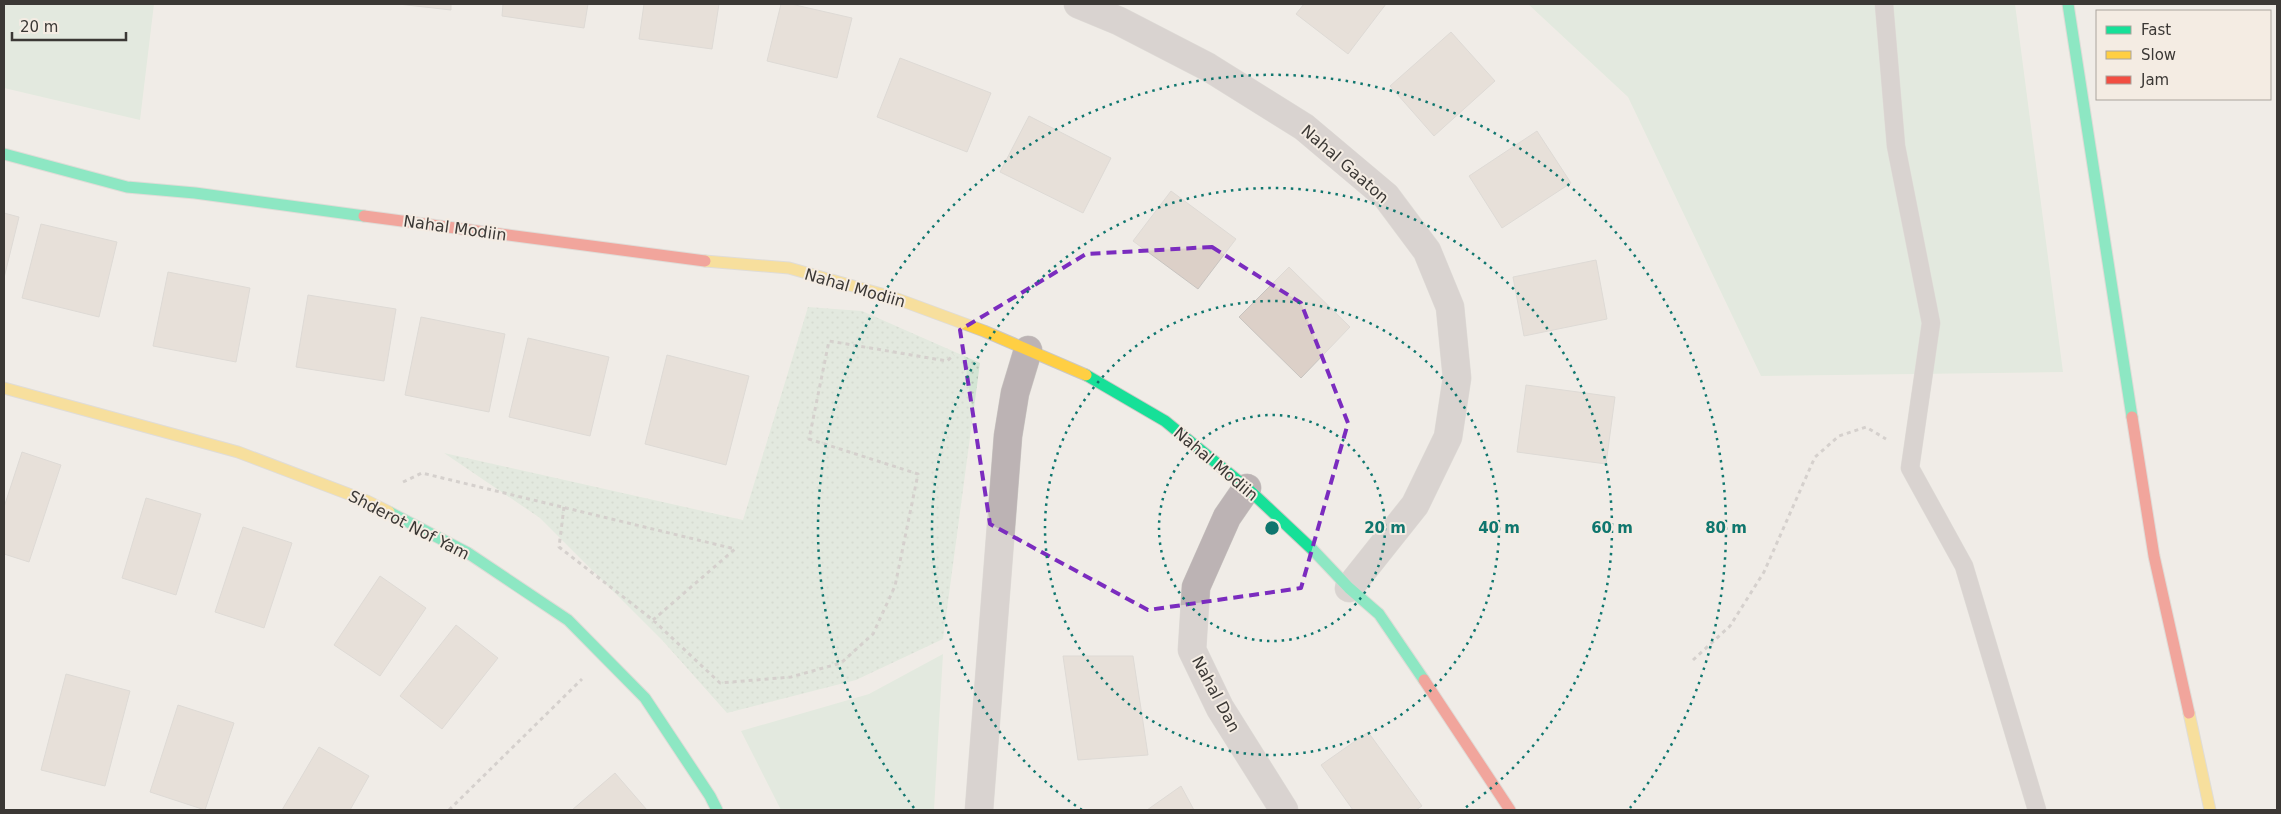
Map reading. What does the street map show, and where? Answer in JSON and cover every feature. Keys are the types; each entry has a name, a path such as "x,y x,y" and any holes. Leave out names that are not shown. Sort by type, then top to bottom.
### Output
{"street":[{"name":"Nahal Gaaton","path":"1078,4 1119,21 1208,68 1304,127 1386,196 1427,251 1450,307 1457,378 1448,437 1415,505 1350,588"},
{"path":"2068,4 2154,556 2210,810"},
{"name":"Nahal Modiin","path":"4,154 127,187 195,193 699,261 789,268 892,297 984,331 1088,376 1165,421 1247,488 1379,614 1464,737 1506,800 1510,810"},
{"path":"979,810 1008,436 1015,393 1028,350"},
{"name":"Shderot Nof Yam","path":"4,388 238,452 367,501 468,553 568,620 605,657 644,698 710,796 717,810"},
{"name":"Nahal Dan","path":"1247,488 1227,517 1196,587 1192,650 1220,708 1284,810"}],"lane":[{"path":"1884,4 1896,146 1931,323 1910,468 1964,566 2037,810"}],"path":[{"path":"564,508 559,547 653,620 720,683 791,677 841,663 874,634 895,586 918,474 809,439 829,341 947,361 984,331"},
{"path":"1693,660 1730,626 1764,572 1815,457 1839,436 1866,427 1891,442 1910,468"},
{"path":"367,501 422,473 735,549 653,620"},
{"path":"449,810 605,657"}],"highlighted area":[{"path":"1212,247 1301,303 1348,423 1301,588 1148,610 990,524 960,330 1086,254"}],"green space":[{"path":"4,4 154,4 140,120 4,88"},
{"path":"1528,4 2015,4 2063,372 1761,376 1628,97"},
{"path":"808,307 862,311 980,363 943,639 856,680 727,713 662,640 540,518 444,453 743,520"},
{"path":"943,654 934,810 781,810 741,731 869,694"}],"building":[{"path":"398,4 451,4 451,10"},
{"path":"503,4 588,4 584,28 502,16"},
{"path":"644,4 719,4 712,49 639,39"},
{"path":"781,4 791,4 852,18 837,78 767,61"},
{"path":"1304,4 1386,4 1348,54 1296,14"},
{"path":"1451,32 1495,81 1434,136 1390,86"},
{"path":"900,58 991,93 967,152 877,117"},
{"path":"1029,116 1111,158 1083,213 1000,172"},
{"path":"1537,131 1571,183 1502,228 1469,176"},
{"path":"1171,191 1236,239 1198,289 1133,241"},
{"path":"4,213 19,217 4,278"},
{"path":"41,224 117,242 99,317 22,298"},
{"path":"1596,260 1607,319 1524,336 1513,277"},
{"path":"1289,267 1350,327 1301,378 1239,317"},
{"path":"168,272 250,288 236,362 153,346"},
{"path":"308,295 396,309 384,381 296,367"},
{"path":"421,317 505,334 489,412 405,395"},
{"path":"528,338 609,357 590,436 509,417"},
{"path":"667,355 749,376 726,465 645,444"},
{"path":"1526,385 1615,397 1606,464 1517,452"},
{"path":"22,452 61,465 29,562 4,554 4,507"},
{"path":"146,498 201,514 176,595 122,578"},
{"path":"243,527 292,543 264,628 215,612"},
{"path":"380,576 426,608 380,676 334,645"},
{"path":"456,625 498,658 442,729 400,696"},
{"path":"1063,656 1133,656 1148,755 1078,760"},
{"path":"66,674 130,691 105,786 41,770"},
{"path":"178,705 234,723 205,810 150,792"},
{"path":"1368,732 1422,806 1416,810 1353,810 1321,765"},
{"path":"319,747 369,776 350,810 282,810"},
{"path":"615,773 647,810 572,810"},
{"path":"1181,786 1194,810 1147,810"}],"traffic: fast":[{"path":"2068,4 2132,417"},
{"path":"4,154 127,187 195,193 364,216"},
{"path":"1086,375 1165,421 1247,488 1313,550 1349,588 1379,614 1424,680"},
{"path":"389,512 468,553 568,620 645,698 710,796 717,810"}],"traffic: slow":[{"path":"705,261 789,268 892,297 984,331 1086,375"},
{"path":"4,388 238,452 367,501 389,512"},
{"path":"2189,713 2210,810"}],"traffic: jam":[{"path":"364,216 705,261"},
{"path":"2132,417 2154,556 2189,713"},
{"path":"1424,680 1510,810"}]}
